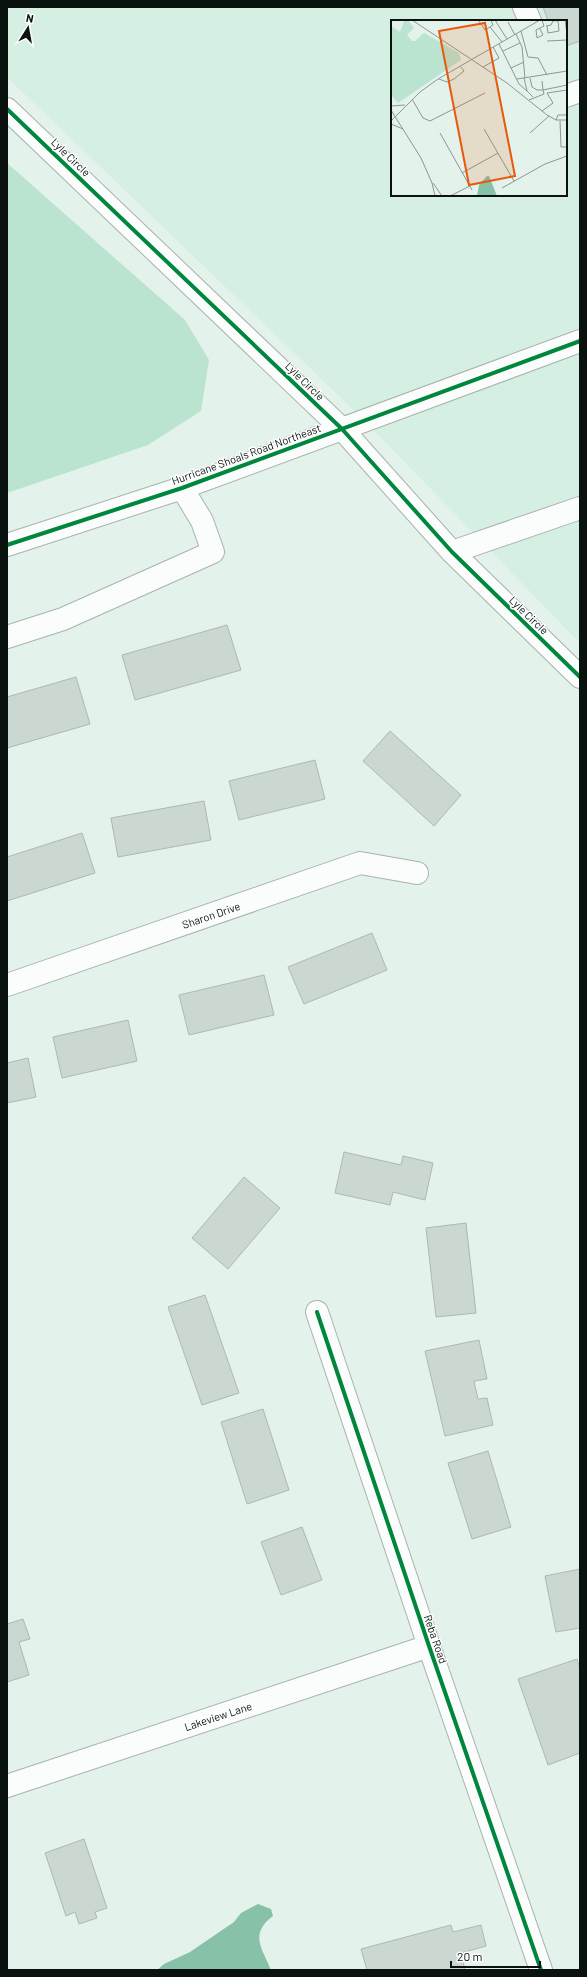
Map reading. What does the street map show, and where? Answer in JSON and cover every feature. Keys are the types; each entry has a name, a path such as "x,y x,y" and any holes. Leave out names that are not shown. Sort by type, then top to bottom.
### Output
{"street":[{"path":"524,7 530,20"},
{"path":"567,96 580,91"},
{"name":"Lyle Circle","path":"7,109 342,429 452,552 580,677"},
{"name":"Hurricane Shoals Road Northeast","path":"7,545 182,488 580,342"},
{"path":"7,637 63,619 213,552 202,521 182,488"},
{"path":"452,552 580,508"},
{"name":"Sharon Drive","path":"7,985 360,864 417,873"},
{"name":"Reba Road","path":"317,1312 429,1646 541,1970"},
{"name":"Lakeview Lane","path":"7,1786 429,1646"}],"shaded area":[{"path":"7,7 580,7 580,643 364,420 7,77"},
{"path":"7,163 185,320 209,360 201,411 148,445 7,493"},
{"path":"258,1904 271,1909 273,1916 261,1929 259,1935 261,1948 271,1970 157,1970 164,1964 190,1952 234,1922 241,1913"}],"building":[{"path":"543,7 580,7 580,41 567,46 567,20 548,20"},
{"path":"227,625 241,670 135,700 122,655"},
{"path":"76,677 90,724 7,748 7,697"},
{"path":"390,731 461,795 434,826 363,761"},
{"path":"315,760 325,799 239,820 229,781"},
{"path":"204,801 211,840 118,857 111,818"},
{"path":"82,833 95,873 7,901 7,857"},
{"path":"372,933 387,970 304,1004 288,967"},
{"path":"264,975 274,1015 189,1035 179,995"},
{"path":"128,1020 137,1061 62,1078 53,1037"},
{"path":"28,1058 36,1097 7,1103 7,1063"},
{"path":"344,1152 401,1165 403,1156 433,1163 425,1200 393,1192 390,1205 335,1193"},
{"path":"244,1177 280,1208 228,1269 192,1238"},
{"path":"466,1223 476,1313 436,1317 426,1228"},
{"path":"205,1295 239,1393 202,1405 168,1307"},
{"path":"479,1340 487,1379 474,1381 478,1399 487,1398 493,1425 445,1436 425,1351"},
{"path":"263,1409 289,1490 247,1504 221,1422"},
{"path":"488,1451 511,1527 472,1539 448,1463"},
{"path":"302,1527 322,1580 281,1595 261,1542"},
{"path":"580,1569 580,1628 556,1632 545,1576"},
{"path":"23,1619 30,1639 19,1642 29,1675 7,1682 7,1624"},
{"path":"577,1659 580,1668 580,1753 548,1765 518,1679"},
{"path":"84,1839 107,1908 95,1912 97,1918 79,1924 75,1912 66,1916 45,1853"},
{"path":"451,1925 453,1932 481,1925 486,1946 461,1953 465,1970 367,1970 361,1949"}],"cycle path":[{"path":"7,109 342,429 452,552 580,677"},
{"path":"7,545 182,488 580,341"},
{"path":"317,1312 429,1646 541,1970"}]}
